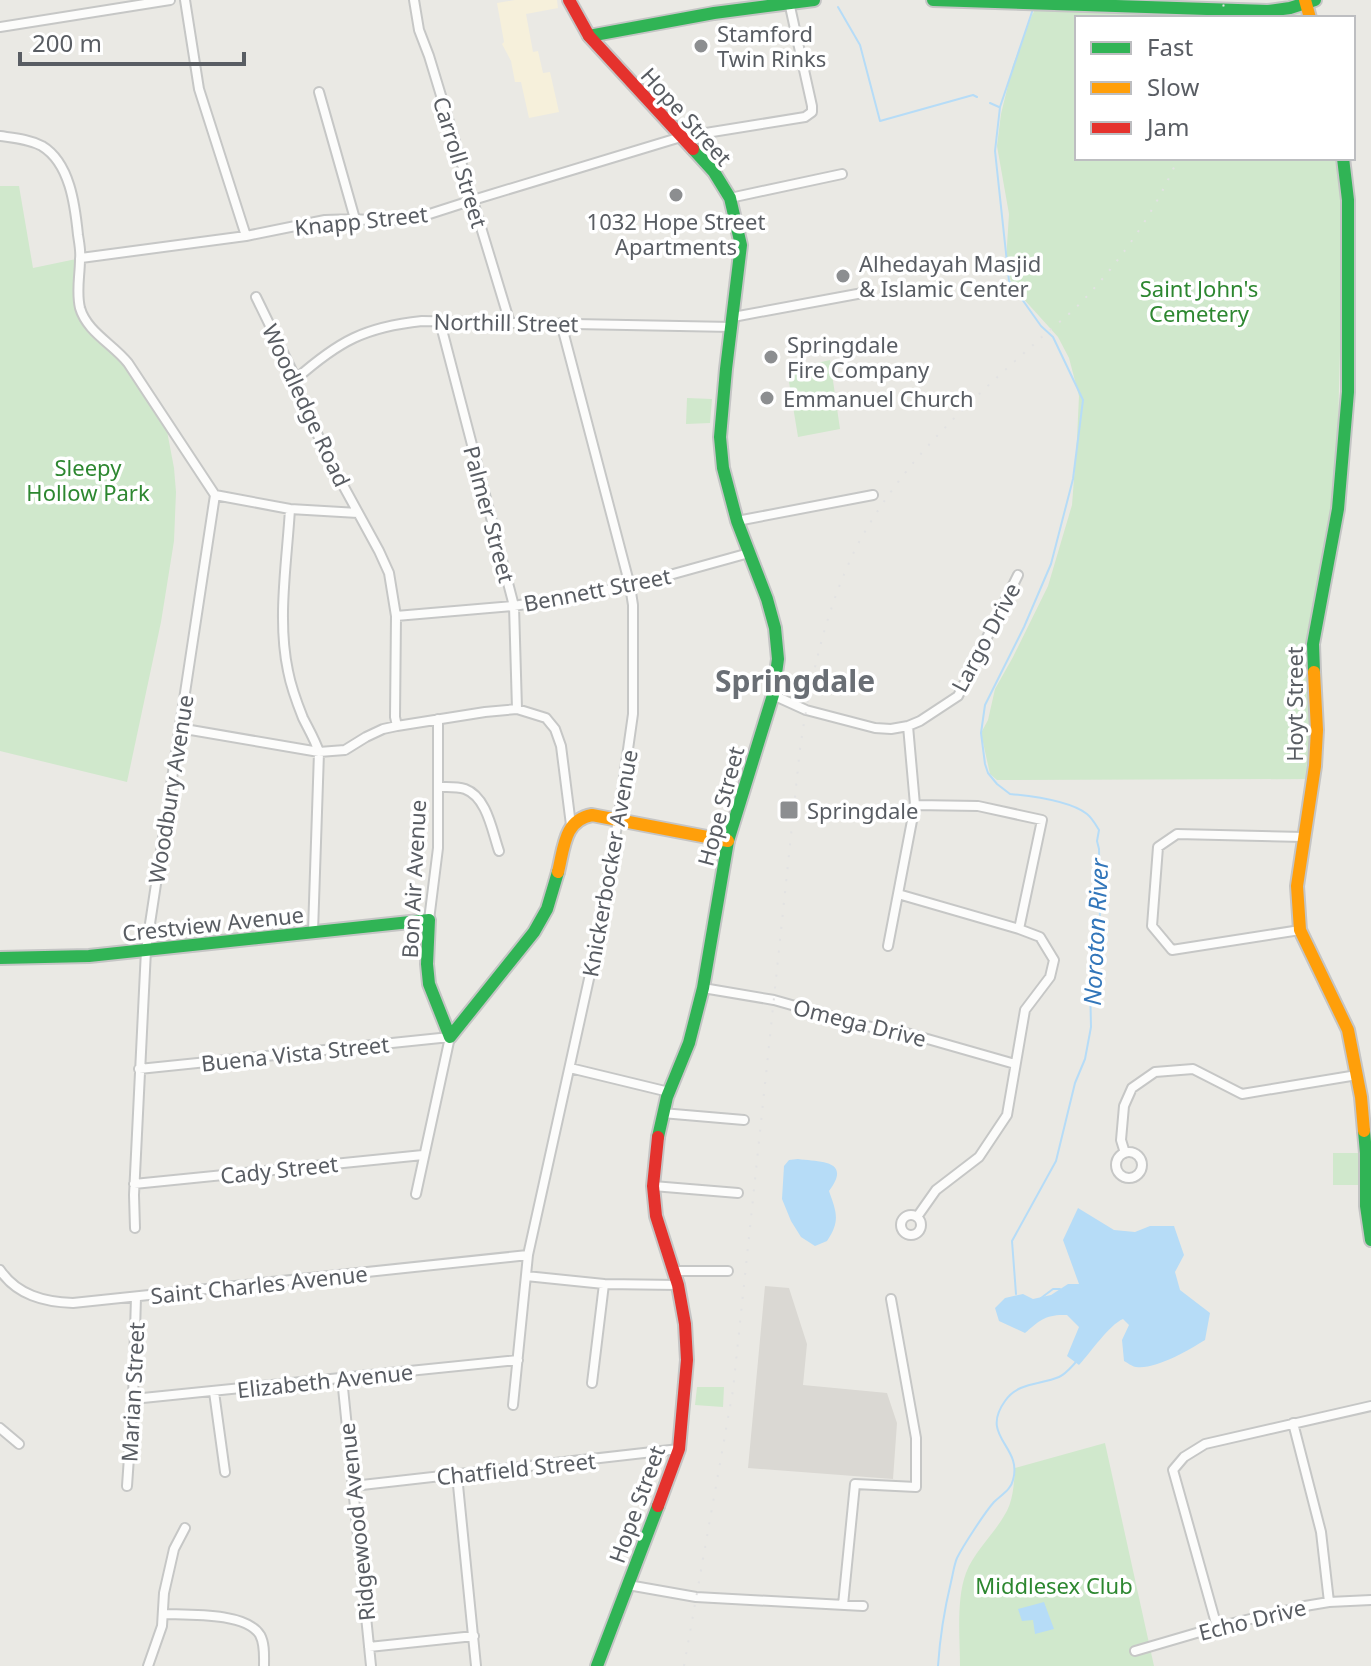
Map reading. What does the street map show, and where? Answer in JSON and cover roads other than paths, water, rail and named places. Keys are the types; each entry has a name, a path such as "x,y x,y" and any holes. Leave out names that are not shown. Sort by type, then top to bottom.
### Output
{"main road":[{"name":"Hope Street","path":"569,0 589,36 714,172 730,198 741,245 720,437 723,468 737,521 767,599 775,628 778,659 773,695 728,841 703,988 689,1043 662,1113 656,1148 653,1186 656,1216 678,1285 685,1324 687,1360 679,1449 597,1666"},
{"path":"589,36 788,1 814,0"},
{"path":"933,0 1163,4 1268,11 1309,1"},
{"name":"Hoyt Street","path":"1343,160 1348,200 1348,392 1338,509 1313,644 1317,730 1315,766 1297,886 1300,930 1348,1030 1368,1153 1366,1206 1371,1240"},
{"path":"450,1037 534,932 547,909 571,825 581,817 592,815 728,841"},
{"name":"Crestview Avenue","path":"0,958 55,958 146,950 429,920"},
{"name":"Bon Air Avenue","path":"429,920 429,984 450,1037"}],"street":[{"path":"0,27 140,2 170,0"},
{"path":"185,0 199,89 246,236"},
{"name":"Carroll Street","path":"414,0 419,30 510,323"},
{"name":"Knapp Street","path":"81,258 246,236 325,220 417,218 681,137 805,117 812,112 788,1"},
{"path":"319,92 355,219"},
{"path":"0,136 40,145 49,152 64,174 71,189 81,258 78,286 80,307 86,321 120,352 215,495 290,509 358,513"},
{"path":"730,198 842,174"},
{"name":"Northill Street","path":"296,379 334,348 366,332 402,323 732,322 868,292"},
{"name":"Woodledge Road","path":"256,297 296,379 306,410 332,465 389,573 396,616 397,726"},
{"name":"Palmer Street","path":"440,322 514,606 517,709"},
{"name":"Knickerbocker Avenue","path":"513,1405 528,1255 596,947 633,714 633,605 630,586 561,323"},
{"name":"Woodbury Avenue","path":"135,1228 134,1184 146,950 215,495"},
{"path":"737,521 873,495"},
{"path":"290,509 285,652 294,695 319,752 313,932"},
{"name":"Bennett Street","path":"396,616 514,606 630,586 749,553"},
{"name":"Largo Drive","path":"773,695 806,710 882,729 908,726 920,721 958,696 1018,575"},
{"path":"179,728 319,752 345,750 366,737 397,726 517,709 546,718 559,738 571,825"},
{"name":"Bon Air Avenue","path":"429,920 438,848 438,719"},
{"path":"888,946 915,805 908,726"},
{"path":"438,787 456,787 474,793 480,800 499,851"},
{"path":"915,805 978,806 1042,820 1019,929"},
{"path":"1300,930 1172,950 1152,926 1158,847 1177,834 1303,837"},
{"path":"898,894 1040,937 1054,960 1050,977 1025,1010 1007,1115 979,1157 936,1190 917,1217"},
{"name":"Omega Drive","path":"703,988 774,1000 1015,1064"},
{"path":"416,1194 450,1037"},
{"name":"Buena Vista Street","path":"139,1069 450,1037"},
{"path":"570,1068 669,1092"},
{"path":"1125,1153 1121,1140 1124,1106 1132,1088 1155,1072 1193,1069 1242,1094 1357,1075"},
{"path":"662,1113 744,1120"},
{"name":"Cady Street","path":"134,1184 423,1155"},
{"path":"653,1186 738,1193"},
{"name":"Saint Charles Avenue","path":"0,1270 7,1280 22,1291 54,1302 73,1303 528,1255"},
{"path":"674,1271 728,1271"},
{"path":"526,1276 604,1284 678,1285"},
{"path":"592,1383 604,1284"},
{"name":"Marian Street","path":"127,1486 136,1297"},
{"path":"843,1605 855,1484 916,1487 916,1438 891,1299"},
{"name":"Elizabeth Avenue","path":"133,1399 518,1360"},
{"name":"Ridgewood Avenue","path":"342,1378 371,1666"},
{"path":"214,1392 225,1472"},
{"path":"1217,1627 1173,1470 1184,1457 1205,1444 1371,1406"},
{"path":"1293,1423 1321,1532 1329,1602"},
{"path":"0,1428 19,1444"},
{"name":"Chatfield Street","path":"353,1486 679,1449"},
{"path":"457,1475 476,1666"},
{"path":"148,1666 159,1639 164,1593 174,1549 185,1528"},
{"path":"628,1585 696,1597 863,1606"},
{"name":"Echo Drive","path":"1135,1651 1217,1627 1329,1602 1371,1600"},
{"path":"163,1614 246,1623 259,1634 264,1649 264,1666"},
{"path":"369,1647 474,1636"}],"water":[{"path":"789,1160 831,1164 837,1173 829,1191 836,1222 827,1241 815,1246 801,1237 782,1199 784,1166"},
{"path":"1078,1208 1114,1230 1135,1232 1150,1226 1174,1226 1184,1255 1175,1272 1180,1290 1210,1313 1205,1340 1162,1362 1135,1367 1124,1361 1122,1340 1129,1325 1123,1319 1106,1333 1079,1365 1067,1356 1079,1327 1067,1315 1044,1319 1025,1333 999,1321 995,1308 1005,1298 1023,1294 1033,1299 1051,1295 1068,1284 1079,1284 1063,1240"},
{"path":"1044,1602 1054,1629 1035,1634 1033,1620 1022,1621 1018,1609"}],"waterway":[{"path":"838,7 860,45 880,121 973,95 977,97"},
{"name":"Noroton River","path":"1016,1294 1012,1241 1056,1161 1075,1083 1085,1059 1091,1027 1090,982 1100,928 1097,826 1080,809 1061,802 1010,794 997,784 985,764 981,733 985,705 1051,564 1073,479 1083,400 1053,337 1041,326 1009,281 995,151 1000,107 1033,9"},
{"path":"990,103 999,107"},
{"name":"Noroton River","path":"1041,1298 1053,1289 1060,1289"},
{"name":"Noroton River","path":"938,1666 944,1613 957,1558 985,1513 1008,1490 1013,1480 1012,1458 999,1433 998,1413 1016,1390 1059,1377 1077,1361"}],"railway":[{"path":"1221,16 1225,0"},
{"path":"684,1666 733,1390 800,749 814,670 828,618 858,544 894,487 950,423 1002,372 1078,306 1102,280 1150,213 1177,160"}],"place":[{"name":"Stamford Twin Rinks","path":"701,46"},
{"name":"1032 Hope Street Apartments","path":"676,195"},
{"name":"Alhedayah Masjid & Islamic Center","path":"843,276"},
{"name":"Springdale Fire Company","path":"771,357"},
{"name":"Emmanuel Church","path":"767,398"},
{"name":"Springdale","path":"789,810"}],"district":[{"name":"Springdale","path":"795,680"}],"park label":[{"name":"Saint John's Cemetery","path":"1199,300"},
{"name":"Sleepy Hollow Park","path":"88,480"},
{"name":"Middlesex Club","path":"1054,1585"}]}
